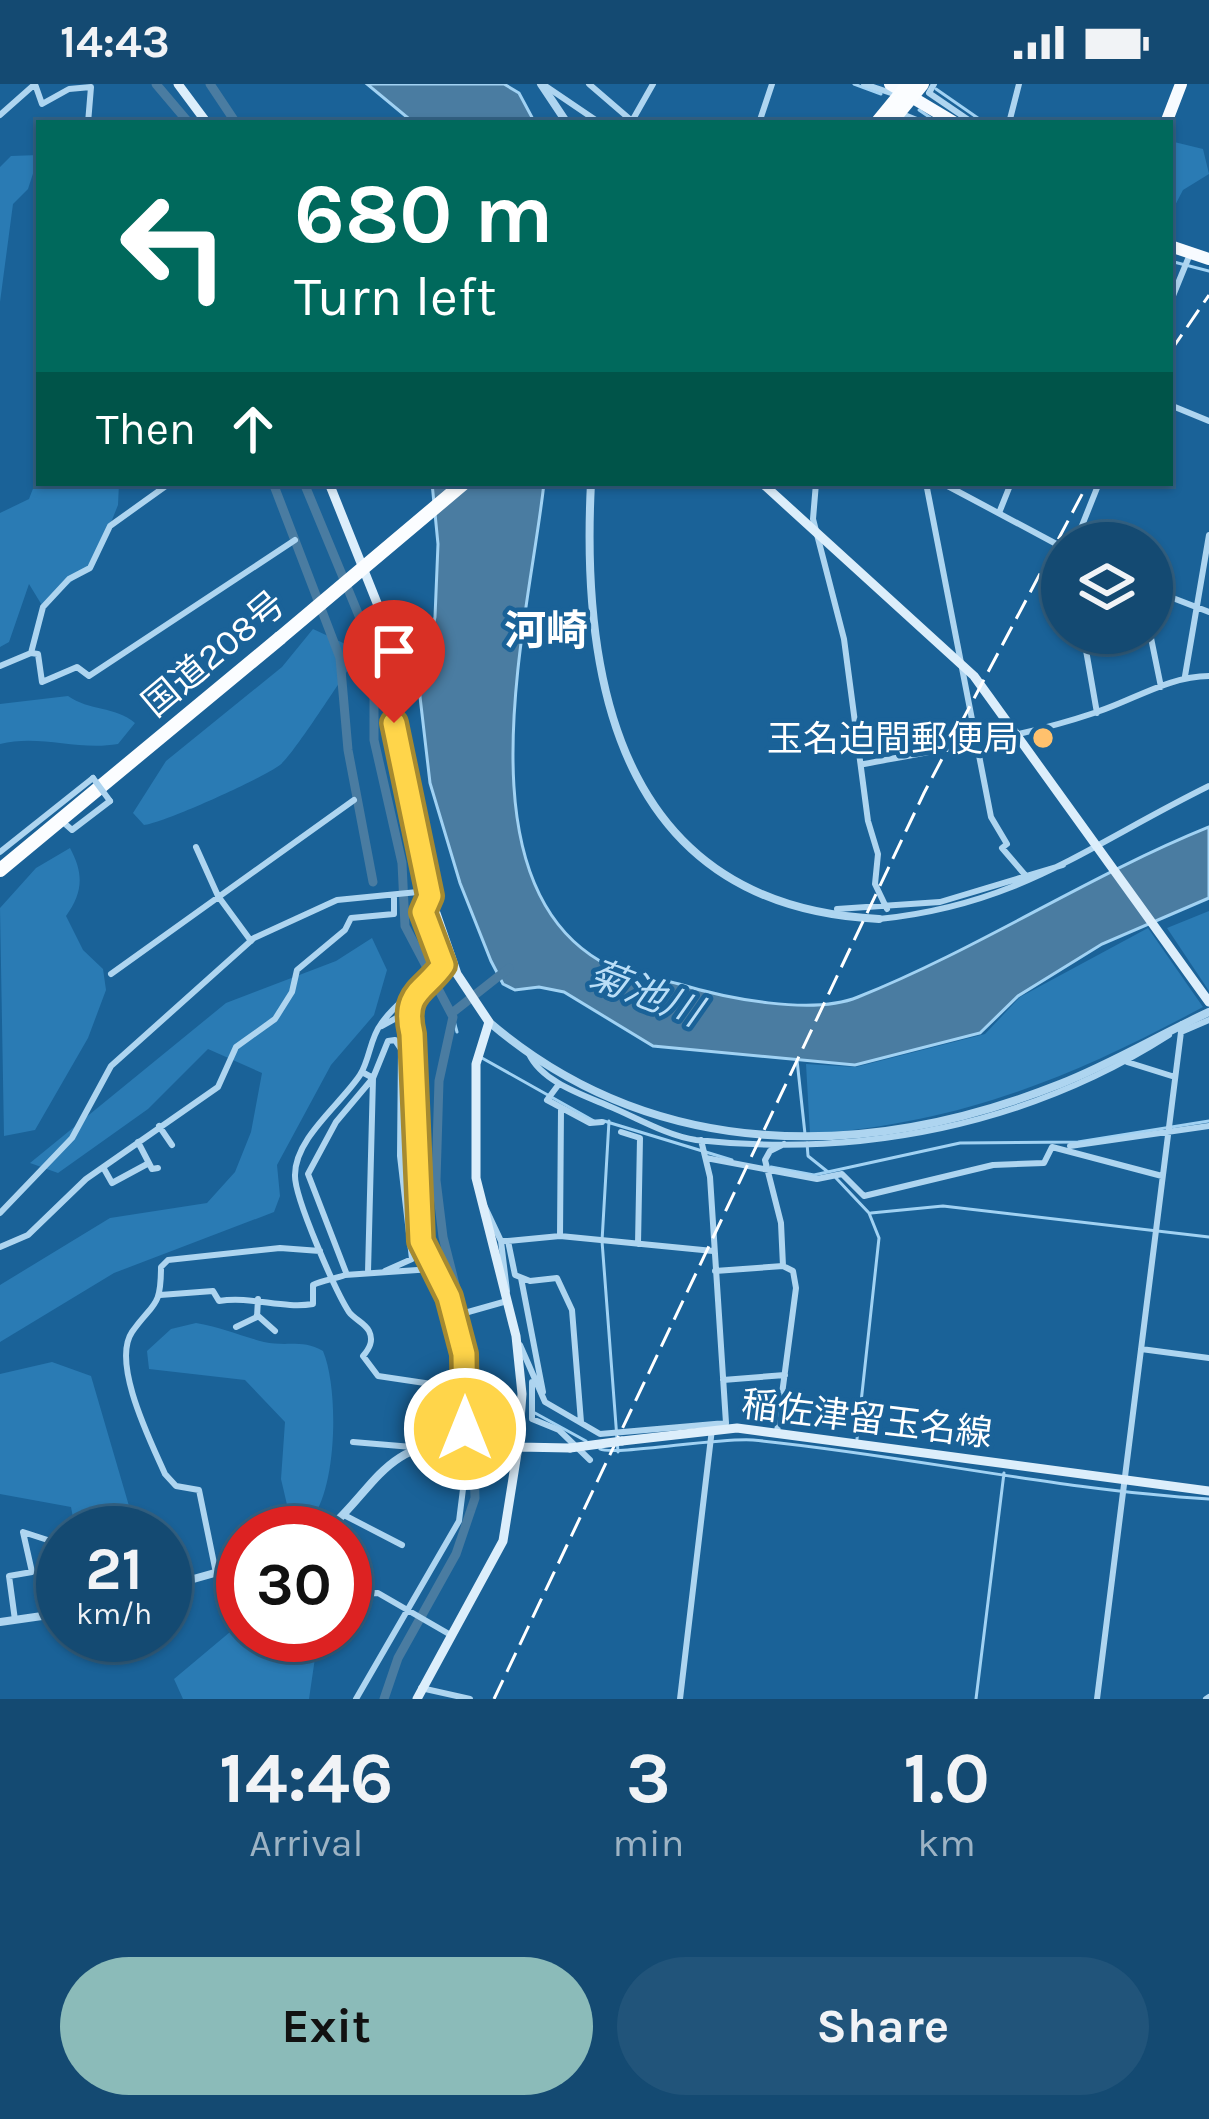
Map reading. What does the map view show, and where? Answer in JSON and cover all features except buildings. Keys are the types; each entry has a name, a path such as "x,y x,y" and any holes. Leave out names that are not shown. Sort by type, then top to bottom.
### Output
{"highway":[{"path":"880,120 906,90"},
{"path":"891,120 906,90"},
{"name":"国道208号","path":"0,870 460,486"}],"main road":[{"path":"178,84 205,120"},
{"path":"1167,120 1181,84"},
{"path":"906,90 935,118"},
{"path":"1173,247 1209,259"},
{"path":"330,486 397,653 394,723 425,893 466,990 489,1022 475,1077 479,1202 515,1336 522,1394 503,1541 446,1632 419,1694"},
{"path":"765,486 960,662 1209,1002"},
{"name":"稲佐津留玉名線","path":"516,1447 570,1448 619,1435 777,1432 981,1457 1122,1490 1209,1491"}],"street":[{"path":"0,115 35,84 42,104 69,89 91,87 88,120"},
{"path":"542,84 597,120"},
{"path":"542,84 565,120"},
{"path":"589,84 631,120"},
{"path":"633,120 653,84"},
{"path":"760,120 772,84"},
{"path":"864,84 906,90"},
{"path":"934,84 929,93 970,120"},
{"path":"1010,120 1019,84"},
{"path":"591,113 600,97"},
{"path":"1173,296 1190,254"},
{"path":"1173,406 1209,421"},
{"path":"31,653 43,607 69,579 90,568 110,526 166,486"},
{"path":"591,486 600,658 614,721 633,770 655,807 698,860 730,882 782,905 879,919 970,905 1100,851 1209,787"},
{"path":"815,486 811,502 844,639 868,821 878,854 875,884 887,909"},
{"path":"927,486 991,818 1006,844 1002,848 1026,876"},
{"path":"948,486 1041,536"},
{"path":"999,513 1010,486"},
{"path":"1083,522 1098,486"},
{"path":"1185,676 1209,535"},
{"path":"0,666 31,653 38,654 42,682 77,667 89,676 295,540"},
{"path":"1173,600 1209,611"},
{"path":"1087,654 1097,712"},
{"path":"1154,654 1161,687"},
{"path":"864,764 1016,734 1097,712 1185,676 1209,676"},
{"path":"0,852 93,778 110,801 72,830 60,819"},
{"path":"111,974 354,800"},
{"path":"196,847 218,896 251,940"},
{"path":"782,905 887,909 964,897 1067,866"},
{"path":"0,1213 72,1138 111,1066 251,940 321,905 425,893 423,908 442,962 438,973 421,980 378,1027 362,1072 296,1162 298,1201 348,1311 369,1330 371,1341 363,1357 373,1374 465,1389"},
{"path":"0,1246 28,1234 103,1167 218,1088 236,1047 275,1019 297,970 345,930 351,918 394,914 394,895"},
{"path":"378,1027 406,1013 421,980"},
{"path":"356,1699 459,1521 466,1465 465,1389 456,1316 421,1241 412,1034 406,1013"},
{"path":"489,1022 574,1083 652,1116 718,1132 784,1138 897,1132 1060,1084 1209,1016"},
{"path":"704,1151 868,1143 942,1129 1013,1110 1122,1062 1182,1028"},
{"path":"1097,1699 1182,1028"},
{"path":"347,1274 308,1174 336,1122 373,1078 388,1041 395,1040 401,1049 400,1156 412,1259 385,1272"},
{"path":"529,1054 538,1069 560,1083 676,1134"},
{"path":"1122,1062 1175,1077"},
{"path":"362,1072 373,1078"},
{"path":"368,1273 373,1078"},
{"path":"560,1083 550,1097 561,1108 590,1123 602,1122"},
{"path":"560,1235 561,1108"},
{"path":"652,1116 704,1151 817,1179 842,1174 864,1196 993,1166 1045,1163 1052,1147 1209,1126"},
{"path":"159,1126 172,1145"},
{"path":"621,1132 640,1138 638,1244"},
{"path":"138,1142 149,1163 158,1168"},
{"path":"783,1266 781,1223 765,1165 770,1151 785,1144"},
{"path":"1061,1147 1128,1171 1162,1176"},
{"path":"680,1699 712,1433 726,1423 704,1151"},
{"path":"103,1167 112,1183 149,1163"},
{"path":"479,1202 493,1218 513,1271 521,1278 545,1402"},
{"path":"505,1241 560,1235 713,1251"},
{"path":"456,1316 505,1301 505,1241"},
{"path":"192,1580 216,1573 199,1490 176,1486 165,1474 124,1357 131,1333 158,1304 161,1267 168,1260 280,1248 320,1251"},
{"path":"780,1248 792,1248"},
{"path":"714,1271 783,1266 793,1271 796,1288 777,1432"},
{"path":"160,1295 213,1291 219,1301 258,1298 313,1304 313,1285 347,1274 432,1269"},
{"path":"521,1278 557,1278 572,1310 581,1422"},
{"path":"257,1315 258,1298"},
{"path":"236,1327 257,1315"},
{"path":"257,1315 275,1331"},
{"path":"515,1336 545,1402 600,1434 619,1435"},
{"path":"1140,1349 1209,1358"},
{"path":"531,1370 532,1419 560,1430 590,1460"},
{"path":"722,1380 785,1375"},
{"path":"353,1442 412,1448 460,1443 516,1447"},
{"path":"352,1506 388,1463 412,1448"},
{"path":"372,1529 402,1545"},
{"path":"15,1620 4,1577 32,1572 22,1532 36,1536"},
{"path":"372,1594 446,1632"},
{"path":"0,1622 36,1617"},
{"path":"419,1694 470,1699"}],"shaded area":[{"path":"1173,142 1203,149 1209,174 1183,190 1173,209"},
{"path":"36,155 36,164 28,189 13,204 0,302 0,167 11,156"},
{"path":"36,481 36,486 119,486 118,505 96,560 43,607 29,584 9,642 0,647 0,513 29,499"},
{"path":"313,629 354,648 356,659 287,758 235,789 144,825 133,813 166,761 282,667"},
{"path":"68,696 135,723 118,744 0,744 0,704"},
{"path":"70,848 80,883 66,916 83,950 103,969 106,990 88,1038 35,1130 4,1136 0,908 36,868"},
{"path":"1209,911 1209,991 1167,928"},
{"path":"1148,928 1203,1007 1107,1055 1014,1093 917,1120 810,1134 806,1064 856,1067 985,1034 1020,997"},
{"path":"372,938 387,970 374,1015 331,1065 277,1165 280,1196 274,1212 114,1273 0,1342 0,1285 110,1218 207,1203 235,1172 251,1132 262,1073 208,1049 148,1109 58,1173 30,1163 226,1003 336,961"},
{"path":"196,1323 264,1342 308,1345 323,1351 332,1389 333,1437 327,1484 318,1506 287,1506 281,1479 285,1422 245,1380 149,1369 147,1351 171,1329"},
{"path":"52,1362 91,1376 129,1506 66,1506 0,1494 0,1374"},
{"path":"216,1644 216,1662 314,1662 309,1699 183,1699 174,1679"}],"water":[{"path":"367,84 504,84 519,93 533,120 410,120"},
{"name":"菊池川","path":"432,486 544,486 518,670 513,740 516,807 529,869 556,922 600,961 744,999 793,1005 839,1002 903,978 1209,827 1209,898 1102,944 1018,996 980,1033 855,1065 653,1046 564,992 539,987 515,990 503,984 491,961 460,883 430,783 419,688 435,617 438,544"}],"waterway":[{"path":"156,84 186,120"},
{"path":"210,84 234,120"},
{"path":"854,84 881,94"},
{"path":"936,89 981,120"},
{"path":"919,110 934,120"},
{"path":"1173,262 1209,271"},
{"path":"274,486 340,658 348,750 373,882"},
{"path":"305,486 374,652 374,740 402,863 405,926 453,1017 439,1081 436,1180 443,1237 470,1344 475,1498 456,1554 398,1658 384,1699"},
{"path":"452,1013 509,968"},
{"path":"452,1013 457,1032"},
{"path":"482,1058 594,1121"},
{"path":"797,1060 805,1134"},
{"path":"604,1121 732,1160"},
{"path":"609,1121 602,1241 618,1452"},
{"path":"771,1167 814,1175 960,1143 1078,1142 1209,1121"},
{"path":"807,1143 808,1156 828,1172"},
{"path":"836,1178 869,1213 879,1238 857,1439"},
{"path":"871,1213 943,1206 1209,1237"},
{"path":"476,1410 503,1411"},
{"path":"535,1413 586,1441"},
{"path":"600,1449 753,1440 1095,1488 1209,1499"},
{"path":"976,1699 1004,1473"}],"railway":[{"path":"1173,348 1209,295"},
{"path":"494,1699 924,793 1086,486"}],"place":[{"name":"玉名迫間郵便局","path":"1043,738"}],"district":[{"name":"河崎","path":"546,630"}],"route":[{"path":"394,723 430,896 423,912 443,965 438,973 420,981 406,1013 412,1034 417,1207 424,1254 449,1297 464,1354 465,1429"}]}
